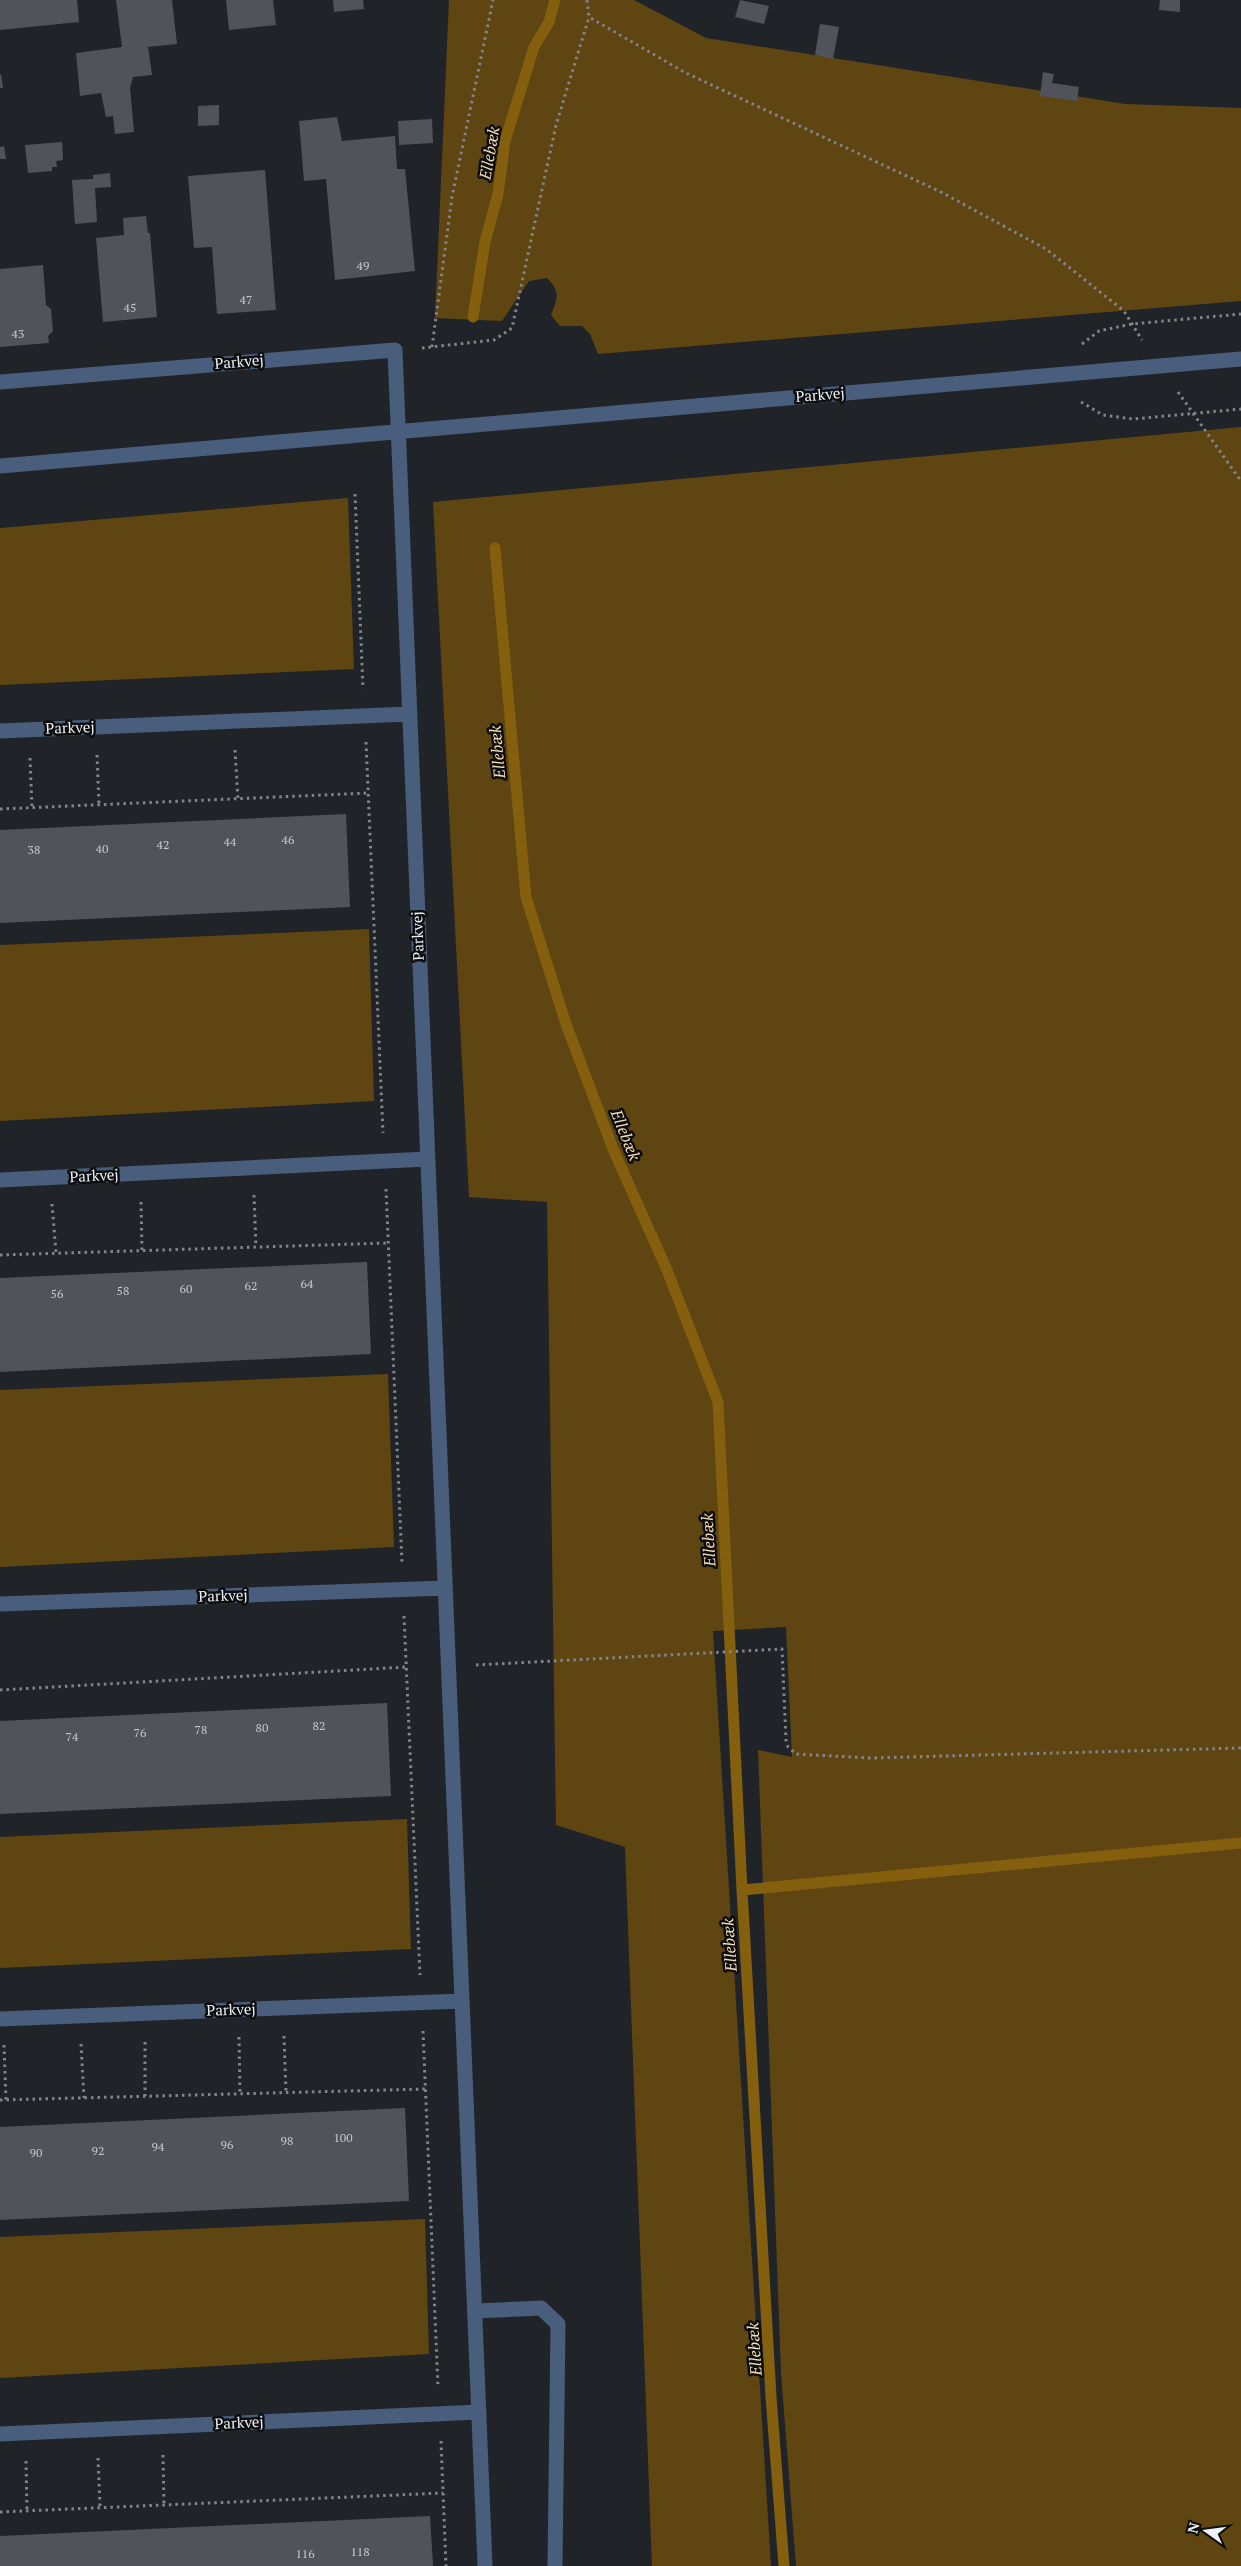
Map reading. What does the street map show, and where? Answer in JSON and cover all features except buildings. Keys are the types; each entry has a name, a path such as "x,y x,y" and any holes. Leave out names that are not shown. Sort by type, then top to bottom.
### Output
{"street":[{"name":"Parkvej","path":"0,382 395,350 485,2566"},
{"name":"Parkvej","path":"0,466 1241,359"},
{"name":"Parkvej","path":"0,731 409,714"},
{"name":"Parkvej","path":"0,1180 427,1159"},
{"name":"Parkvej","path":"0,1604 445,1588"},
{"name":"Parkvej","path":"2,2019 462,2001"},
{"path":"475,2311 541,2308 558,2324 554,2566"},
{"name":"Parkvej","path":"0,2434 479,2412"}],"path":[{"path":"432,347 452,197 493,0"},
{"path":"395,350 494,340 512,328 556,125 589,17 587,0"},
{"path":"589,17 686,73 941,192 1046,249 1124,311 1158,365 1241,481"},
{"path":"1075,348 1099,331 1132,324 1241,314"},
{"path":"1077,400 1103,415 1133,420 1241,409"},
{"path":"355,494 446,2566"},
{"path":"233,722 238,799"},
{"path":"96,727 99,805"},
{"path":"28,730 32,808"},
{"path":"0,809 369,793"},
{"path":"253,1168 256,1247"},
{"path":"141,1173 142,1251"},
{"path":"50,1178 56,1253"},
{"path":"0,1255 388,1243"},
{"path":"448,1666 782,1649 786,1740 788,1747 796,1754 870,1758 953,1754 1241,1748"},
{"path":"0,1690 407,1667"},
{"path":"283,2008 286,2092"},
{"path":"238,2010 240,2094"},
{"path":"145,2013 146,2096"},
{"path":"79,2016 84,2098"},
{"path":"2,2019 6,2100"},
{"path":"0,2100 425,2089"},
{"path":"163,2427 164,2505"},
{"path":"97,2430 100,2507"},
{"path":"25,2433 27,2511"},
{"path":"0,2512 443,2493"}],"shaded area":[{"path":"449,0 634,0 706,38 1125,104 1241,108 1241,301 598,354 590,334 582,326 560,326 551,315 555,304 556,291 547,278 529,281 502,321 435,318"},
{"path":"1241,427 1241,2566 796,2566 781,2373 758,1750 792,1757 786,1627 713,1631 771,2566 652,2566 625,1847 556,1825 547,1202 469,1197 433,502"},
{"path":"348,498 354,669 0,685 0,528"},
{"path":"369,929 374,1101 0,1121 0,945"},
{"path":"388,1374 394,1547 0,1567 0,1390"},
{"path":"407,1819 411,1949 0,1968 0,1837"},
{"path":"425,2219 429,2354 0,2378 0,2237"}],"waterway":[{"name":"Ellebæk","path":"473,317 485,242 498,194 505,141 534,47 549,22 555,0"},
{"name":"Ellebæk","path":"495,548 526,897 566,1024 613,1149 667,1270 718,1402 742,1890 771,2397 784,2566"},
{"path":"742,1890 1241,1843"}]}
